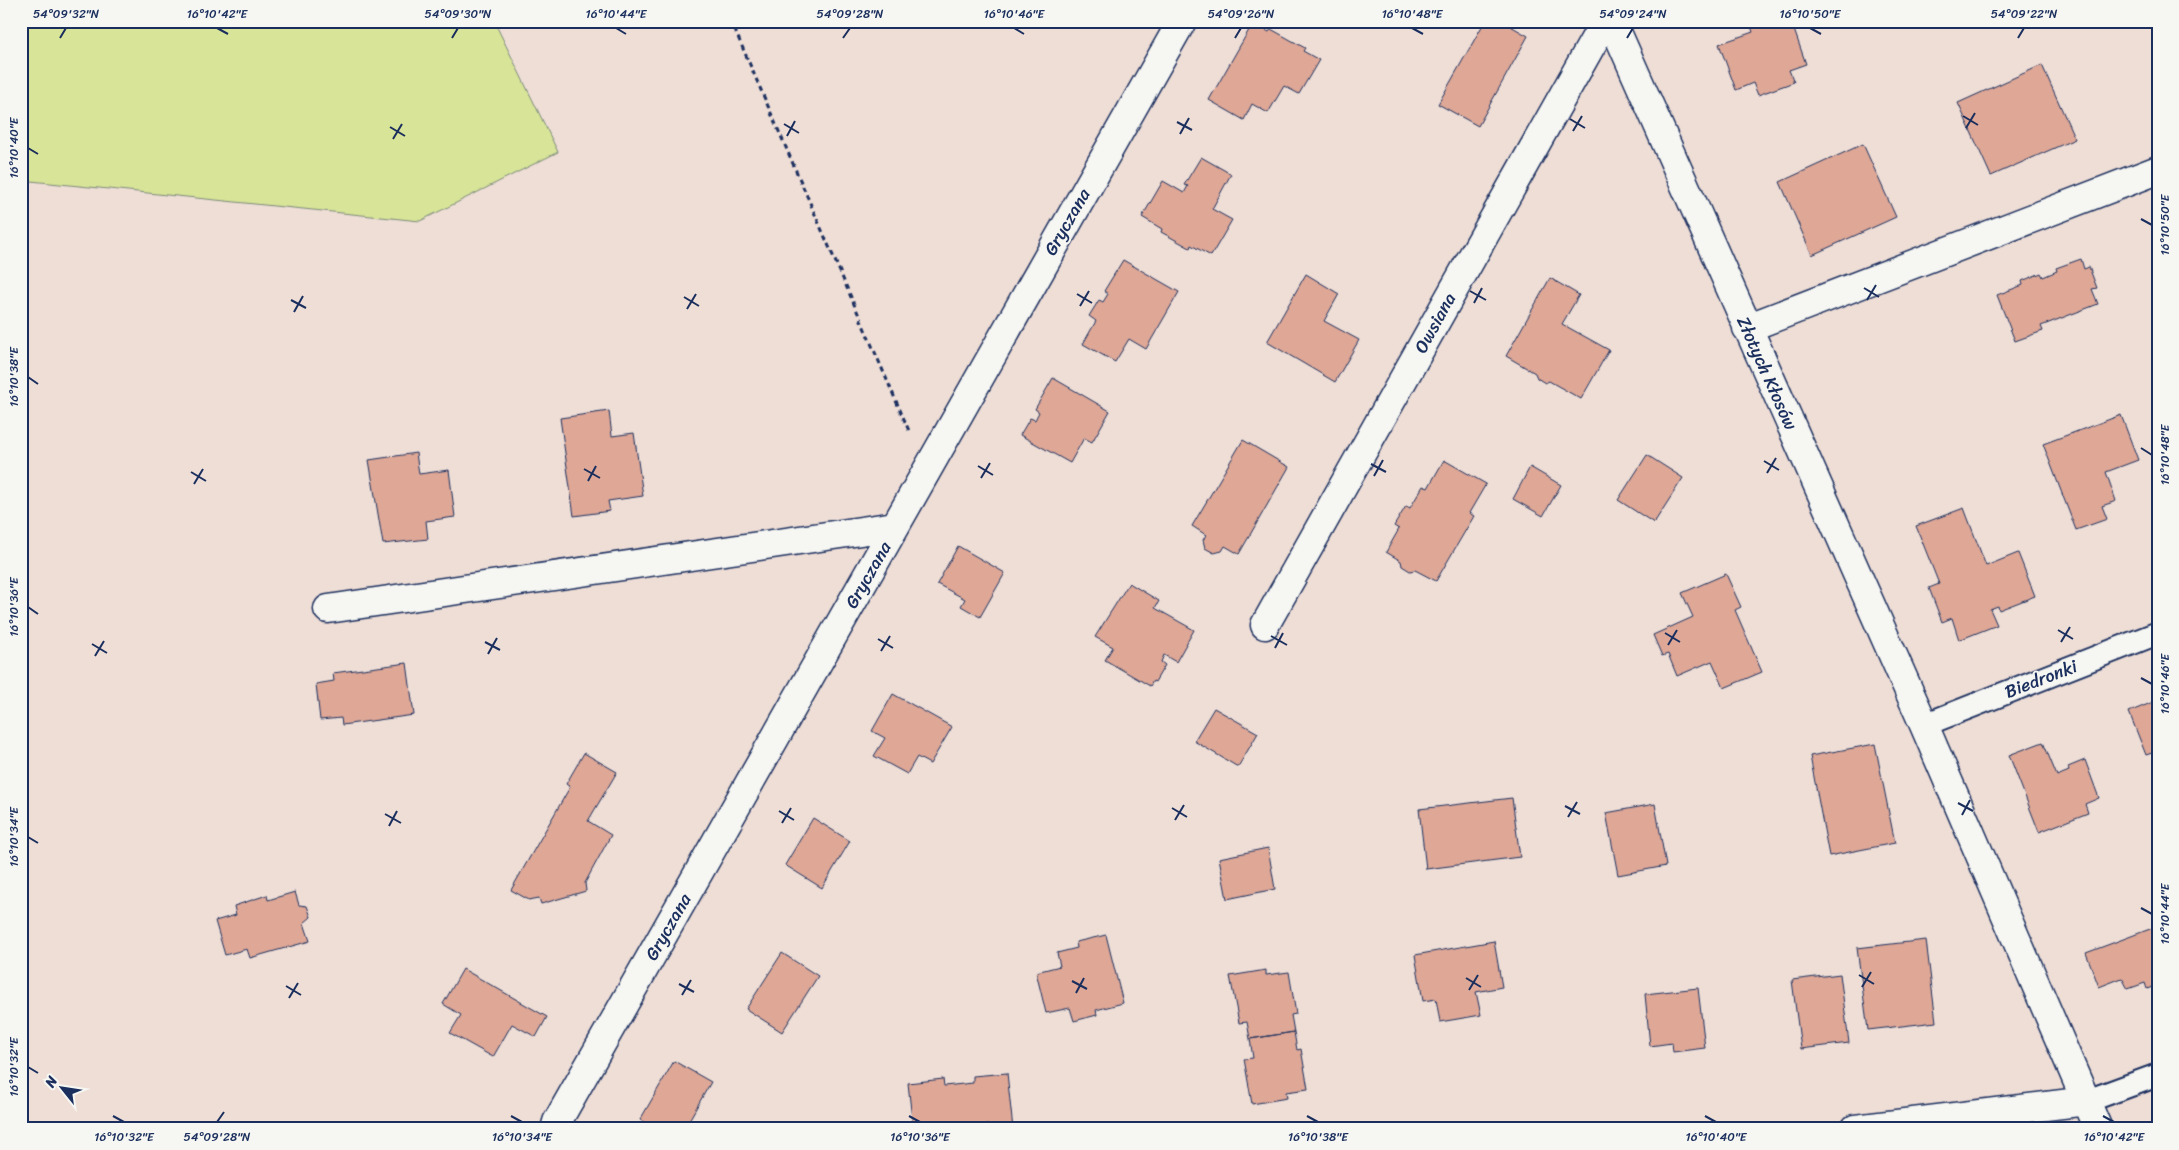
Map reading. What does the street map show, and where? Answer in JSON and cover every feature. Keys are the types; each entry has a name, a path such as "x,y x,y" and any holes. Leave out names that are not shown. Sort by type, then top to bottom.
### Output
{"street":[{"name":"Gryczana","path":"555,1129 557,1122 1182,21"},
{"name":"Owsiana","path":"1264,625 1604,21"},
{"name":"Złotych Kłosów","path":"1612,21 1924,725 2098,1129"},
{"path":"1747,328 2158,170"},
{"path":"328,609 895,526"},
{"path":"1855,1129 2087,1101"}],"lane":[{"name":"Biedronki","path":"1924,725 2158,633"},
{"path":"2087,1101 2158,1075"}],"path":[{"path":"731,21 926,470"}],"green space":[{"path":"21,21 494,21 558,152 420,221 21,180"}],"building":[{"path":"1485,21 1502,21 1528,36 1478,126 1438,104"},
{"path":"1758,21 1771,21 1772,25 1782,21 1791,21 1806,64 1789,70 1794,82 1758,95 1753,83 1736,90 1719,44 1753,32 1750,24"},
{"path":"1253,23 1269,32 1271,29 1305,48 1303,51 1319,60 1299,94 1284,86 1268,113 1252,104 1244,120 1209,100"},
{"path":"2042,65 2075,139 1991,176 1958,103"},
{"path":"1863,144 1896,217 1812,255 1780,182"},
{"path":"1201,157 1231,174 1212,209 1232,220 1211,256 1191,245 1190,248 1161,232 1162,229 1142,217 1163,181 1184,193 1188,186 1184,185"},
{"path":"2081,259 2084,269 2089,267 2097,288 2092,289 2098,304 2041,326 2043,331 2015,341 1997,295 2023,285 2022,281 2041,273 2043,277 2057,271 2056,268"},
{"path":"1123,260 1179,292 1146,349 1129,339 1115,362 1083,344 1096,321 1089,316 1099,300 1103,302 1108,294 1104,291"},
{"path":"1306,274 1339,294 1324,321 1359,340 1335,382 1267,342"},
{"path":"1550,278 1579,295 1562,324 1609,350 1581,399 1549,381 1545,383 1537,378 1535,373 1506,356"},
{"path":"1053,378 1110,411 1092,442 1084,438 1070,463 1020,435 1030,418 1035,420 1039,412 1035,409"},
{"path":"609,411 612,436 634,433 643,496 608,501 610,511 574,516 560,418"},
{"path":"2121,415 2138,460 2106,472 2116,501 2102,506 2107,519 2076,530 2043,444"},
{"path":"1243,440 1289,467 1239,554 1225,546 1222,551 1214,553 1205,548 1203,540 1206,535 1192,526"},
{"path":"416,453 419,474 449,470 455,517 426,521 428,539 383,544 369,460"},
{"path":"1647,455 1683,478 1654,523 1618,500"},
{"path":"1444,460 1486,484 1469,513 1474,516 1436,581 1415,570 1410,571 1402,566 1401,561 1386,552 1399,529 1394,526 1406,506 1410,508 1423,486 1428,488"},
{"path":"1530,467 1561,485 1543,516 1513,499"},
{"path":"1964,508 1986,566 2018,553 2035,596 1999,610 1998,606 1990,609 1997,625 1959,640 1952,618 1942,622 1929,588 1939,584 1916,526"},
{"path":"958,546 1005,573 980,617 961,606 965,599 937,584"},
{"path":"1726,574 1741,607 1735,610 1762,672 1724,688 1712,661 1677,676 1668,654 1662,656 1653,635 1693,617 1682,593"},
{"path":"1129,583 1159,601 1155,608 1194,630 1176,662 1164,655 1161,662 1165,665 1155,682 1153,681 1150,686 1105,660 1113,647 1095,637"},
{"path":"407,663 414,715 342,725 341,718 320,720 316,684 334,681 333,673"},
{"path":"893,694 952,727 930,764 917,757 907,774 874,756 885,738 872,731"},
{"path":"2158,700 2158,751 2146,755 2129,712"},
{"path":"1214,708 1258,733 1238,767 1194,741"},
{"path":"2043,742 2057,776 2069,771 2068,767 2085,760 2099,798 2085,804 2088,813 2039,832 2009,755"},
{"path":"1875,744 1895,843 1829,856 1810,756"},
{"path":"584,753 617,772 588,821 611,835 585,883 586,891 541,904 539,898 529,900 511,890 570,787 566,784"},
{"path":"1512,798 1520,857 1426,869 1419,809"},
{"path":"1655,804 1666,866 1618,875 1606,813"},
{"path":"813,818 850,841 822,888 785,865"},
{"path":"1268,848 1275,889 1227,899 1219,858"},
{"path":"295,892 299,905 307,906 311,917 304,923 310,941 250,958 247,949 225,955 215,921 236,915 234,906 267,895 268,900"},
{"path":"2158,926 2158,985 2147,989 2145,983 2128,989 2122,978 2099,987 2086,953"},
{"path":"1106,935 1123,1003 1096,1010 1097,1015 1074,1021 1070,1008 1046,1013 1036,972 1060,966 1057,953 1077,948 1076,942"},
{"path":"1926,940 1936,1022 1868,1030 1857,948"},
{"path":"1494,941 1502,987 1476,992 1481,1015 1440,1022 1436,999 1423,1001 1415,955"},
{"path":"782,953 818,976 782,1032 746,1009"},
{"path":"463,969 547,1017 536,1037 512,1024 493,1057 450,1033 461,1015 443,1004"},
{"path":"1266,970 1266,975 1289,972 1296,1014 1291,1015 1294,1032 1250,1039 1247,1022 1239,1023 1230,976"},
{"path":"1840,974 1849,1043 1801,1049 1792,980"},
{"path":"1698,988 1705,1048 1673,1052 1672,1043 1650,1046 1645,994"},
{"path":"1294,1032 1297,1050 1301,1049 1308,1089 1286,1092 1287,1098 1252,1104 1244,1059 1253,1058 1250,1039"},
{"path":"674,1061 711,1082 684,1129 657,1129 640,1120"},
{"path":"1007,1073 1013,1129 988,1129 988,1125 980,1126 980,1129 913,1129 908,1083 943,1079 944,1086 973,1083 973,1076"}]}
